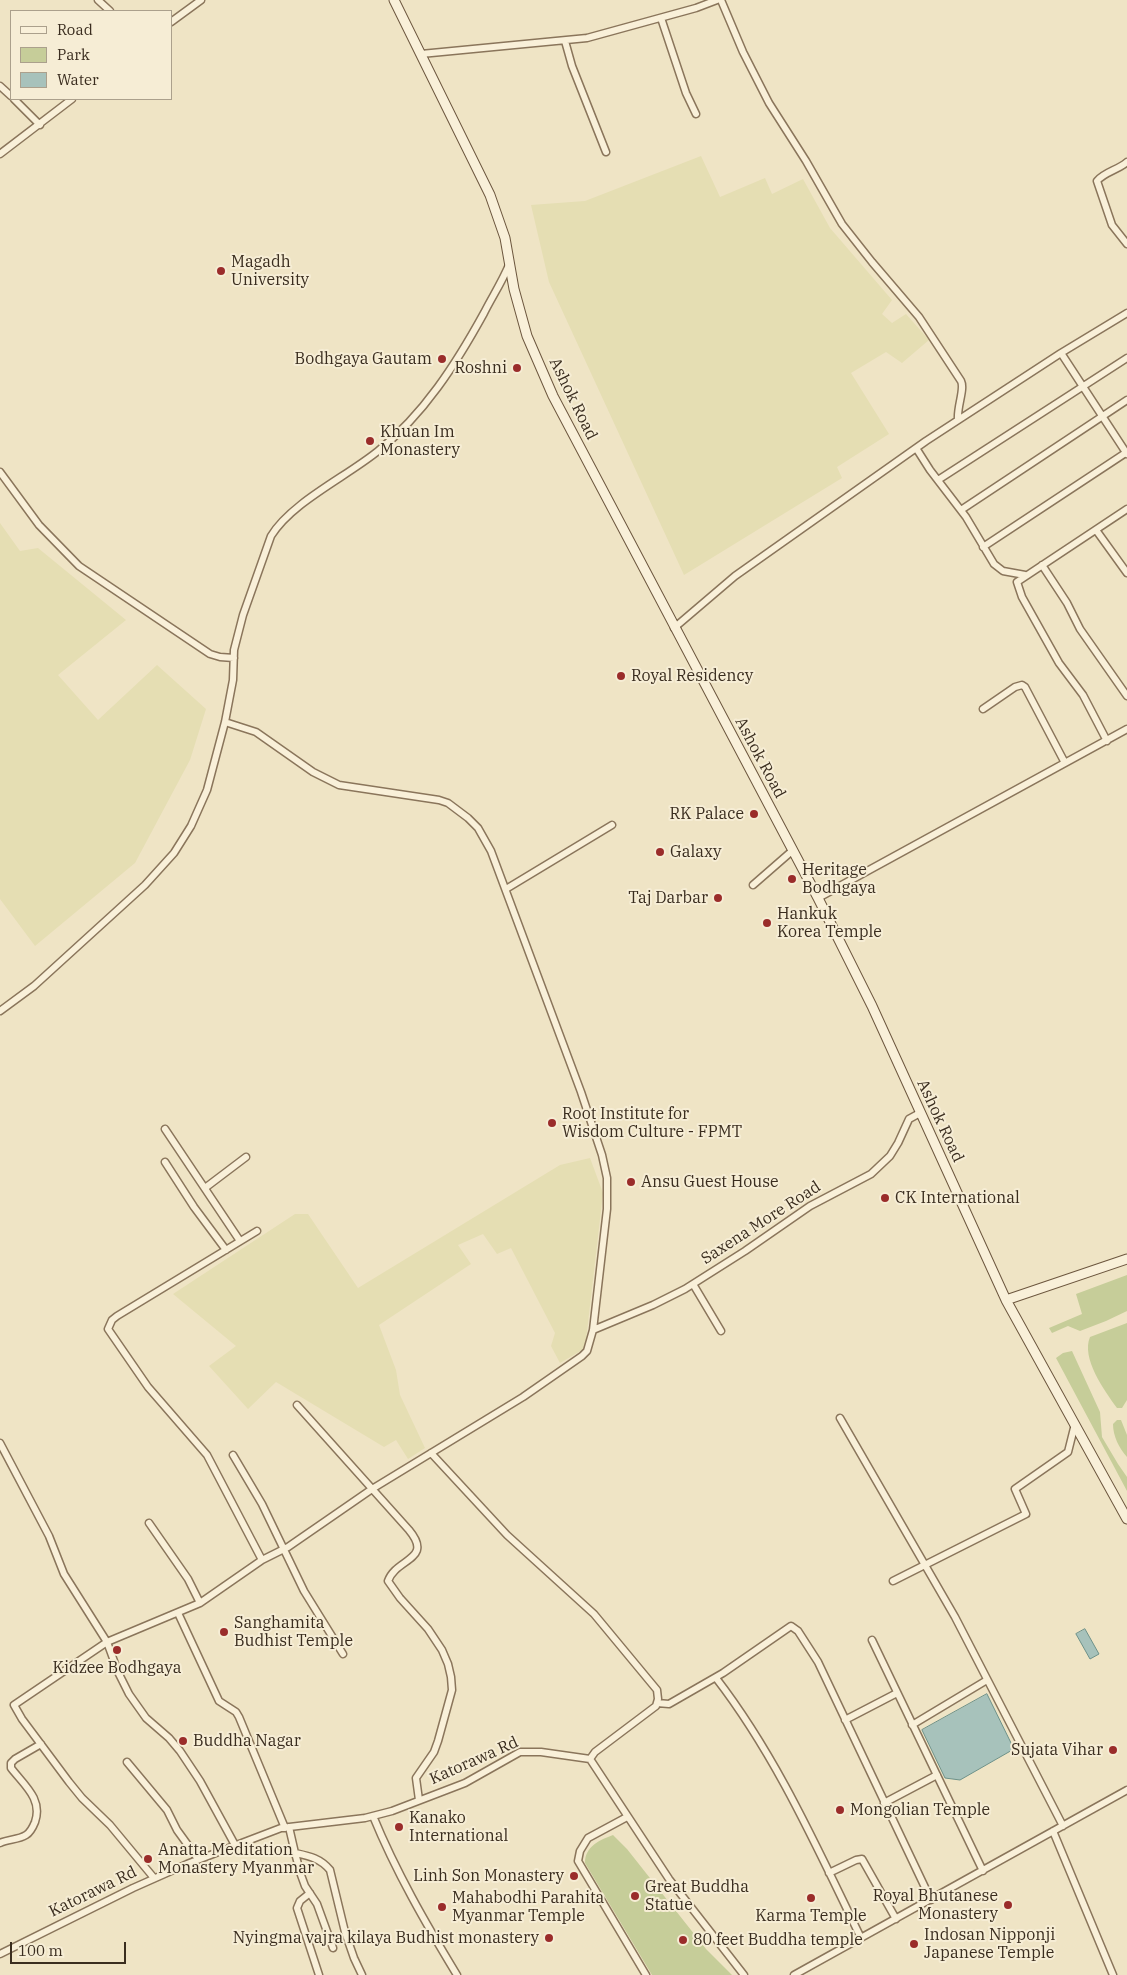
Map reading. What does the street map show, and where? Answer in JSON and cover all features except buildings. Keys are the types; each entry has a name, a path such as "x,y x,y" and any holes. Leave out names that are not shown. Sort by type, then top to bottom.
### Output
{"street":[{"path":"98,0 109,10"},
{"path":"172,21 201,0"},
{"name":"Ashok Road","path":"394,0 490,195 505,238 518,306 527,336 552,396 818,898 872,1006 1006,1300 1127,1519"},
{"path":"420,54 587,38 696,8 717,0"},
{"path":"721,0 743,52 769,103 806,161 842,224 919,317 961,381 963,387 957,407 958,419"},
{"path":"661,18 686,93 696,114"},
{"path":"565,41 572,66 606,152"},
{"path":"0,86 10,96"},
{"path":"14,100 40,124"},
{"path":"0,154 71,100"},
{"path":"1127,162 1100,178 1097,182 1112,225 1127,244"},
{"path":"0,1011 34,986 118,910 145,885 174,853 201,807 225,722 234,658 243,615 266,544 276,527 300,506 377,452 407,423 437,389 460,356 510,264"},
{"path":"674,628 735,576 916,448 1061,353 1127,313"},
{"path":"983,547 1127,453 1061,353"},
{"path":"938,480 1127,358"},
{"path":"961,510 1127,400"},
{"path":"916,448 961,510 998,568 1025,575"},
{"path":"0,472 39,525 79,566 210,654 234,658"},
{"path":"1107,740 1083,695 1059,662 1018,589 1017,582 1127,509"},
{"path":"1096,530 1127,574"},
{"path":"1042,565 1067,604 1080,629 1127,696"},
{"path":"983,709 1015,687 1022,685 1025,687 1065,764"},
{"path":"154,1878 110,1825 82,1798 22,1719 14,1705 107,1642 200,1603 262,1560 285,1549 372,1489 523,1396 582,1356 587,1351 594,1330 607,1209 607,1178 602,1155 581,1092 506,889 484,836 468,818 448,803 339,785 313,772 256,732 225,722"},
{"path":"818,898 1127,730"},
{"path":"506,889 612,825"},
{"path":"753,885 792,851"},
{"name":"Saxena More Road","path":"594,1330 653,1305 694,1284 810,1206 871,1174 890,1156 909,1119 920,1113"},
{"path":"166,1128 240,1241"},
{"path":"205,1188 246,1156"},
{"path":"165,1162 194,1207 226,1250"},
{"path":"257,1231 117,1316 112,1320 108,1329 148,1388 207,1455 262,1560"},
{"path":"1006,1300 1127,1259"},
{"path":"694,1284 721,1331"},
{"path":"297,1406 415,1537 418,1546 416,1554 394,1571 388,1581 400,1598 428,1629 442,1650 448,1664 452,1690 434,1752 416,1778 419,1800"},
{"path":"840,1418 955,1617 1062,1826"},
{"path":"894,1580 1026,1514 1015,1488 1068,1452 1075,1424"},
{"path":"0,1443 49,1536 64,1574 107,1642 118,1672 129,1694 152,1725 169,1738 180,1751 200,1782 234,1845"},
{"path":"431,1453 507,1535 594,1614 657,1690 657,1703 648,1713 595,1752 590,1759 669,1879 744,1975"},
{"path":"233,1455 258,1496 304,1591 343,1654"},
{"path":"149,1523 188,1579 200,1603"},
{"path":"178,1613 215,1694 219,1700 233,1710 240,1718 287,1827 301,1875 318,1904 333,1948"},
{"path":"657,1703 669,1704 716,1678 791,1626 798,1631 818,1662 931,1900"},
{"path":"872,1640 983,1871"},
{"path":"716,1678 742,1712 787,1788 861,1938"},
{"path":"912,1725 987,1680"},
{"path":"845,1720 897,1693"},
{"path":"0,1843 26,1835 34,1823 38,1811 37,1805 33,1796 11,1768 11,1763 15,1758 41,1744"},
{"name":"Katorawa Rd","path":"1,1952 154,1878 234,1845 287,1827 373,1816 475,1778 520,1752 541,1752 590,1759"},
{"path":"127,1762 167,1810 177,1830 198,1859"},
{"path":"884,1803 937,1775"},
{"path":"794,1975 1127,1790"},
{"path":"373,1816 388,1852 414,1903 457,1975"},
{"path":"627,1817 588,1838 580,1851 578,1861 646,1975"},
{"path":"1053,1831 1113,1975"},
{"path":"295,1853 315,1858 324,1863 330,1870 344,1926 354,1958 362,1975"},
{"path":"829,1873 862,1859 896,1919"},
{"path":"310,1893 300,1901 297,1908 319,1975"}],"shaded area":[{"path":"701,156 720,197 765,178 772,194 803,179 830,228 892,300 882,314 892,323 906,314 929,340 902,363 886,352 851,373 889,434 837,467 842,478 684,575 549,282 531,205 585,201"},
{"path":"0,523 20,551 38,548 126,620 58,675 98,720 157,665 206,709 190,760 135,863 35,946 0,899"},
{"path":"590,1158 603,1193 584,1349 560,1363 551,1346 555,1333 511,1248 497,1254 483,1234 458,1245 471,1264 379,1325 396,1370 400,1395 425,1448 408,1459 396,1440 384,1447 276,1382 248,1409 209,1366 236,1346 173,1294 295,1214 308,1214 358,1288 560,1165"}],"green space":[{"path":"1127,1275 1127,1311 1080,1331 1068,1326 1052,1333 1049,1328 1082,1314 1076,1294"},
{"path":"1127,1323 1127,1400 1122,1408 1117,1408 1095,1374 1091,1364 1088,1345 1090,1337"},
{"path":"1072,1351 1100,1412 1102,1437 1127,1477 1127,1491 1056,1358 1063,1353"},
{"path":"1117,1420 1121,1420 1127,1435 1127,1457 1115,1437 1113,1424"},
{"path":"613,1835 627,1849 706,1949 732,1975 652,1975 585,1863 588,1852 594,1844"}],"water":[{"path":"1085,1629 1099,1654 1090,1659 1076,1634"},
{"path":"987,1694 1014,1749 960,1780 945,1778 922,1730"}],"place":[{"name":"Magadh University","path":"221,271"},
{"name":"Bodhgaya Gautam","path":"442,359"},
{"name":"Roshni","path":"517,368"},
{"name":"Khuan Im Monastery","path":"370,441"},
{"name":"Royal Residency","path":"621,676"},
{"name":"RK Palace","path":"754,814"},
{"name":"Galaxy","path":"660,852"},
{"name":"Heritage Bodhgaya","path":"792,879"},
{"name":"Taj Darbar","path":"718,898"},
{"name":"Hankuk Korea Temple","path":"767,923"},
{"name":"Root Institute for Wisdom Culture - FPMT","path":"552,1123"},
{"name":"Ansu Guest House","path":"631,1182"},
{"name":"CK International","path":"885,1198"},
{"name":"Sanghamita Budhist Temple","path":"224,1632"},
{"name":"Kidzee Bodhgaya","path":"117,1650"},
{"name":"Buddha Nagar","path":"183,1741"},
{"name":"Sujata Vihar","path":"1113,1750"},
{"name":"Mongolian Temple","path":"840,1810"},
{"name":"Kanako International","path":"399,1827"},
{"name":"Anatta Meditation Monastery Myanmar","path":"148,1859"},
{"name":"Linh Son Monastery","path":"574,1876"},
{"name":"Great Buddha Statue","path":"635,1896"},
{"name":"Karma Temple","path":"811,1898"},
{"name":"Royal Bhutanese Monastery","path":"1008,1905"},
{"name":"Mahabodhi Parahita Myanmar Temple","path":"442,1907"},
{"name":"Nyingma vajra kilaya Budhist monastery","path":"549,1938"},
{"name":"80 feet Buddha temple","path":"683,1940"},
{"name":"Indosan Nipponji Japanese Temple","path":"914,1944"}]}
